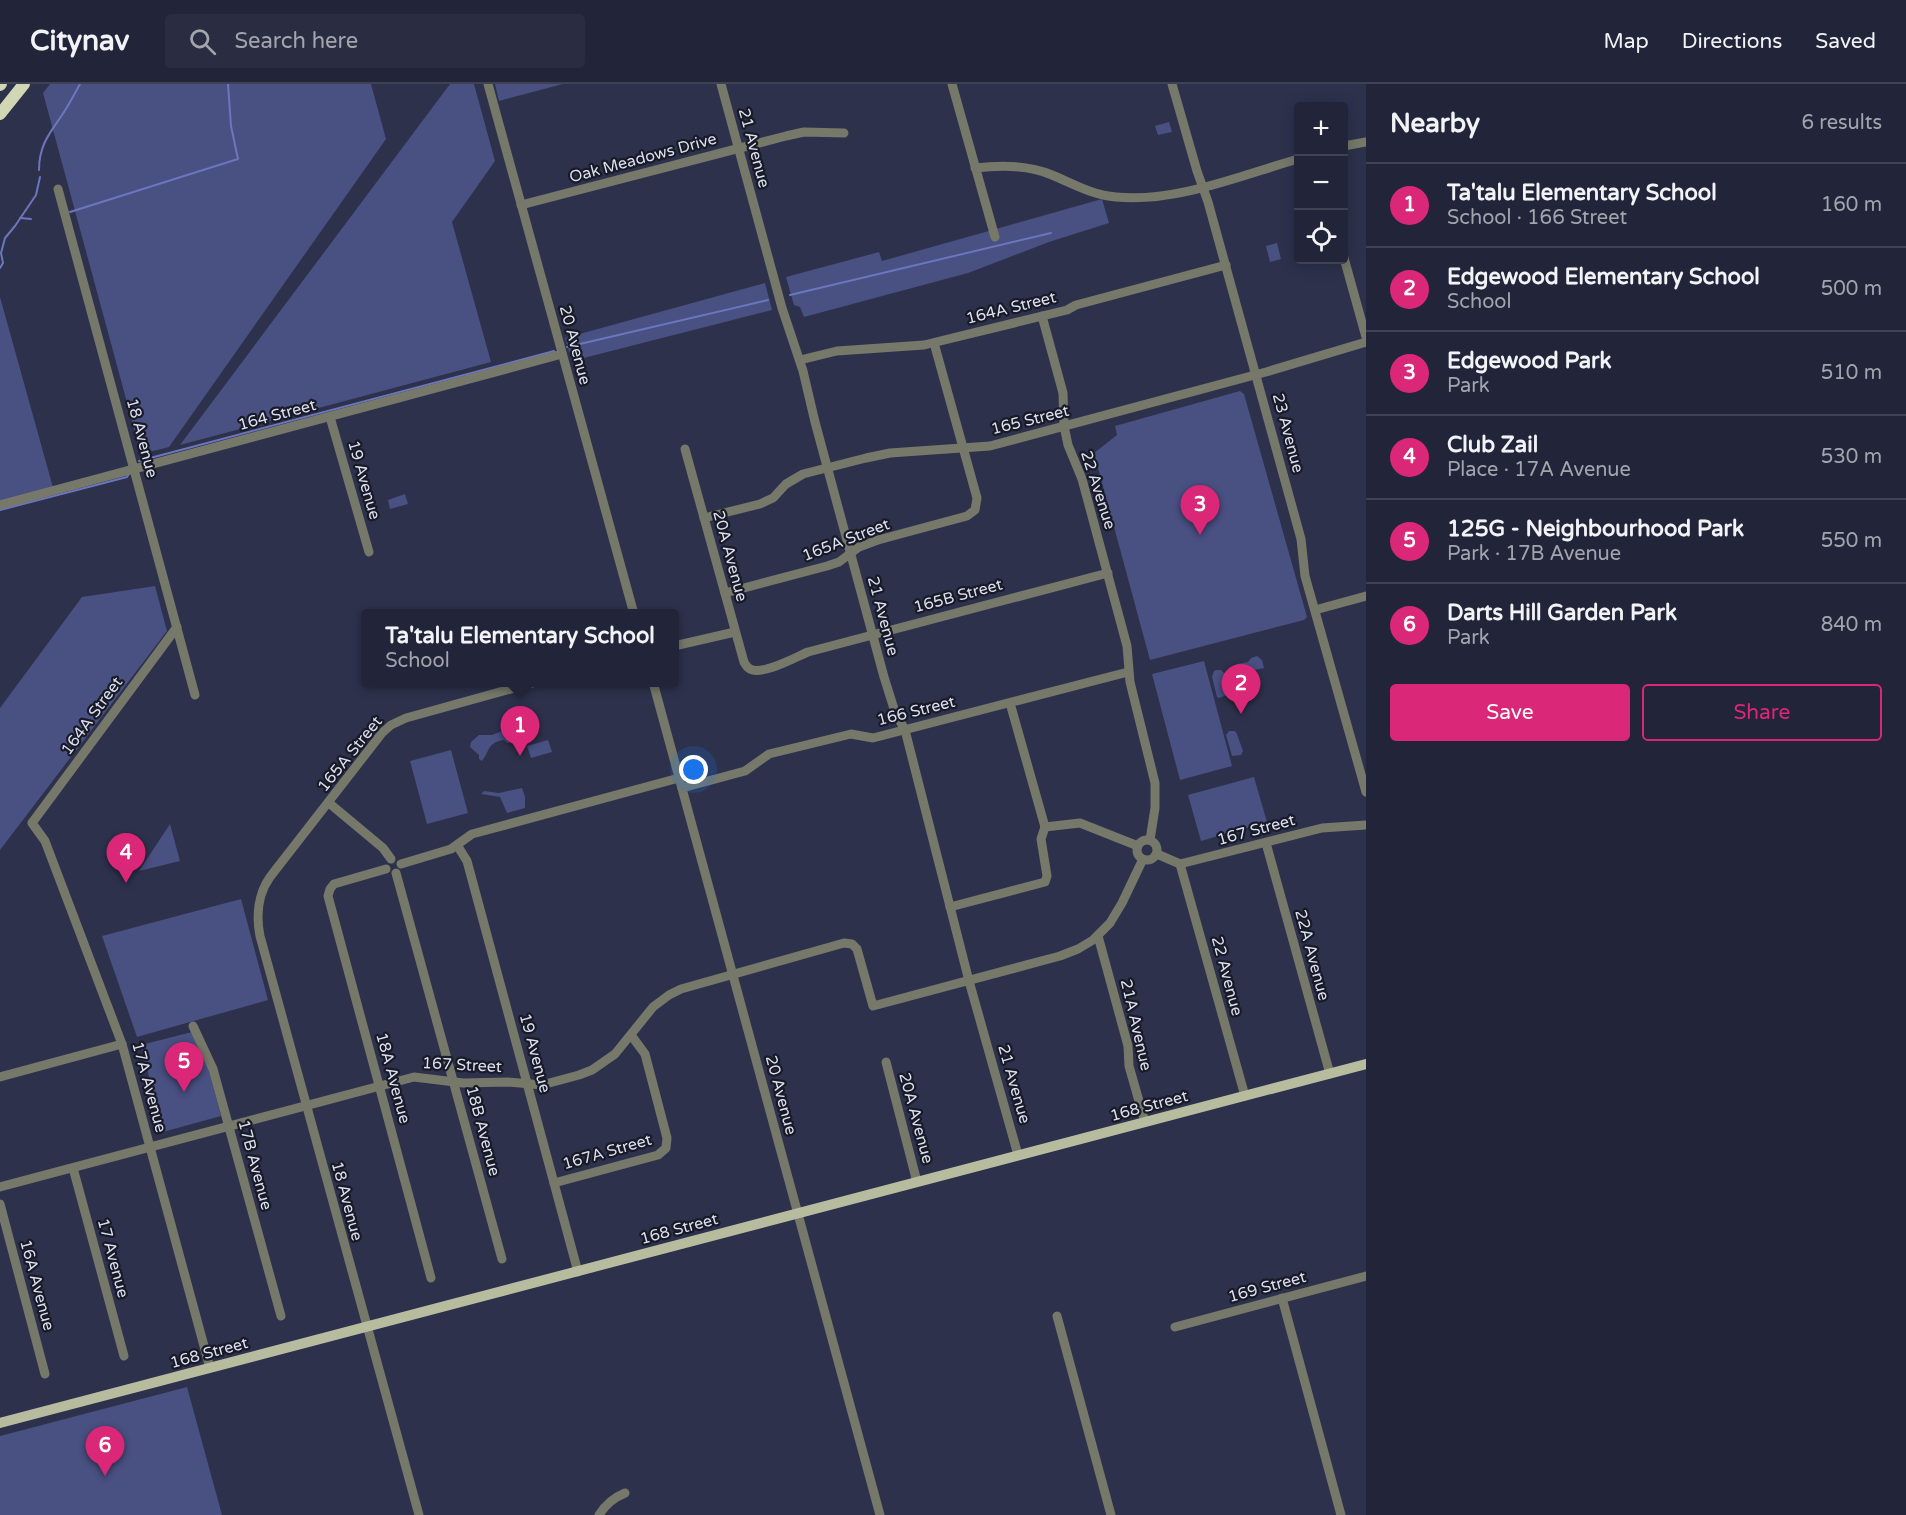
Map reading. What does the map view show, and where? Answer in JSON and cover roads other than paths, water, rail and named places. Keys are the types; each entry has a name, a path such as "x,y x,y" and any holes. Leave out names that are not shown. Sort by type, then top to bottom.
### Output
{"highway":[{"path":"0,114 24,84"}],"main road":[{"name":"168 Street","path":"0,1423 1366,1064"}],"street":[{"name":"20 Avenue","path":"488,84 633,609"},
{"name":"21 Avenue","path":"721,84 782,308 800,360 891,700 904,730 969,981 1018,1155"},
{"path":"952,84 995,237"},
{"name":"23 Avenue","path":"1172,84 1256,374 1301,539 1305,576 1366,792"},
{"name":"Oak Meadows Drive","path":"521,206 804,132 844,134"},
{"path":"1348,145 1366,142"},
{"path":"975,168 1001,166 1034,170 1050,174 1085,191 1117,198 1161,196 1203,187 1294,160"},
{"name":"18 Avenue","path":"57,189 195,695"},
{"path":"1346,264 1366,337"},
{"name":"164A Street","path":"800,360 837,351 934,343 1226,265"},
{"name":"22 Avenue","path":"1042,316 1063,393 1064,426 1068,445 1082,479 1127,646 1128,672 1155,783 1155,808 1150,840"},
{"name":"165 Street","path":"704,518 760,504 773,498 786,484 803,474 884,454 990,446 1366,342"},
{"path":"934,343 963,448"},
{"name":"164 Street","path":"0,505 562,354"},
{"name":"19 Avenue","path":"330,417 369,552"},
{"name":"165A Street","path":"725,592 827,566 838,562 859,547 878,540 967,516 975,510 977,498 963,448"},
{"name":"20A Avenue","path":"685,449 735,632 744,662 749,669"},
{"name":"165B Street","path":"749,669 756,671 769,668 808,652 1108,573"},
{"path":"1315,610 1366,596"},
{"name":"164A Street","path":"32,823 177,627"},
{"path":"679,645 735,632"},
{"name":"166 Street","path":"682,788 745,771 769,754 851,734 873,738 1128,672"},
{"name":"165A Street","path":"262,893 270,877 376,740 391,724 518,687"},
{"name":"20 Avenue","path":"655,687 880,1515"},
{"path":"950,907 1046,882 1041,839 1045,827 1010,703"},
{"path":"399,868 398,859 386,862 387,869 391,873 446,851 472,834 679,778"},
{"path":"329,803 383,848 391,859"},
{"name":"17A Avenue","path":"32,823 45,841 122,1044 210,1368"},
{"path":"1045,827 1080,823 1138,846"},
{"name":"167 Street","path":"1180,864 1322,828 1366,825"},
{"path":"1144,840 1150,840 1157,847 1157,854 1150,860 1143,859 1139,855 1138,846 1144,840"},
{"name":"22A Avenue","path":"1266,843 1330,1074"},
{"name":"19 Avenue","path":"458,845 467,861 578,1272"},
{"path":"1157,854 1180,864"},
{"path":"969,981 1060,956 1078,949 1098,936 1110,923 1122,903 1143,859"},
{"name":"22 Avenue","path":"1180,864 1245,1096"},
{"name":"18B Avenue","path":"399,868 502,1259"},
{"name":"18A Avenue","path":"387,869 337,882 331,887 328,896 431,1278"},
{"name":"18 Avenue","path":"262,893 258,925 260,936 418,1515"},
{"name":"21A Avenue","path":"1098,936 1128,1046 1129,1065 1145,1122"},
{"name":"167 Street","path":"0,1187 414,1077 454,1082 553,1083 592,1070 615,1054 645,1015 669,995 681,989 732,973 844,944 852,944 857,949 873,1006 969,981"},
{"name":"17B Avenue","path":"193,1026 213,1069 281,1316"},
{"name":"167A Street","path":"554,1183 658,1155 666,1148 667,1138 645,1054 631,1035"},
{"path":"0,1077 122,1044"},
{"name":"20A Avenue","path":"886,1062 917,1182"},
{"name":"17 Avenue","path":"73,1168 124,1356"},
{"name":"16A Avenue","path":"0,1204 45,1374"},
{"name":"169 Street","path":"1175,1327 1366,1276"},
{"path":"1282,1298 1341,1515"},
{"path":"1057,1316 1111,1515"},
{"path":"599,1515 604,1506 625,1493"}],"waterway":[{"path":"39,170 45,142 80,84"},
{"path":"70,212 238,159 231,126 228,84"},
{"path":"0,268 3,263 1,253 5,238 36,195 40,177"},
{"path":"20,218 31,219"},
{"path":"790,295 1051,233"},
{"path":"567,347 768,300"},
{"path":"139,461 554,351"},
{"path":"0,510 127,477 129,474"}],"place":[{"name":"Edgewood Park","path":"1200,535"},
{"name":"Edgewood Elementary School","path":"1241,714"},
{"name":"Ta'talu Elementary School","path":"520,756"},
{"name":"Club Zail","path":"126,883"},
{"name":"125G - Neighbourhood Park","path":"184,1092"},
{"name":"Darts Hill Garden Park","path":"105,1476"}]}
